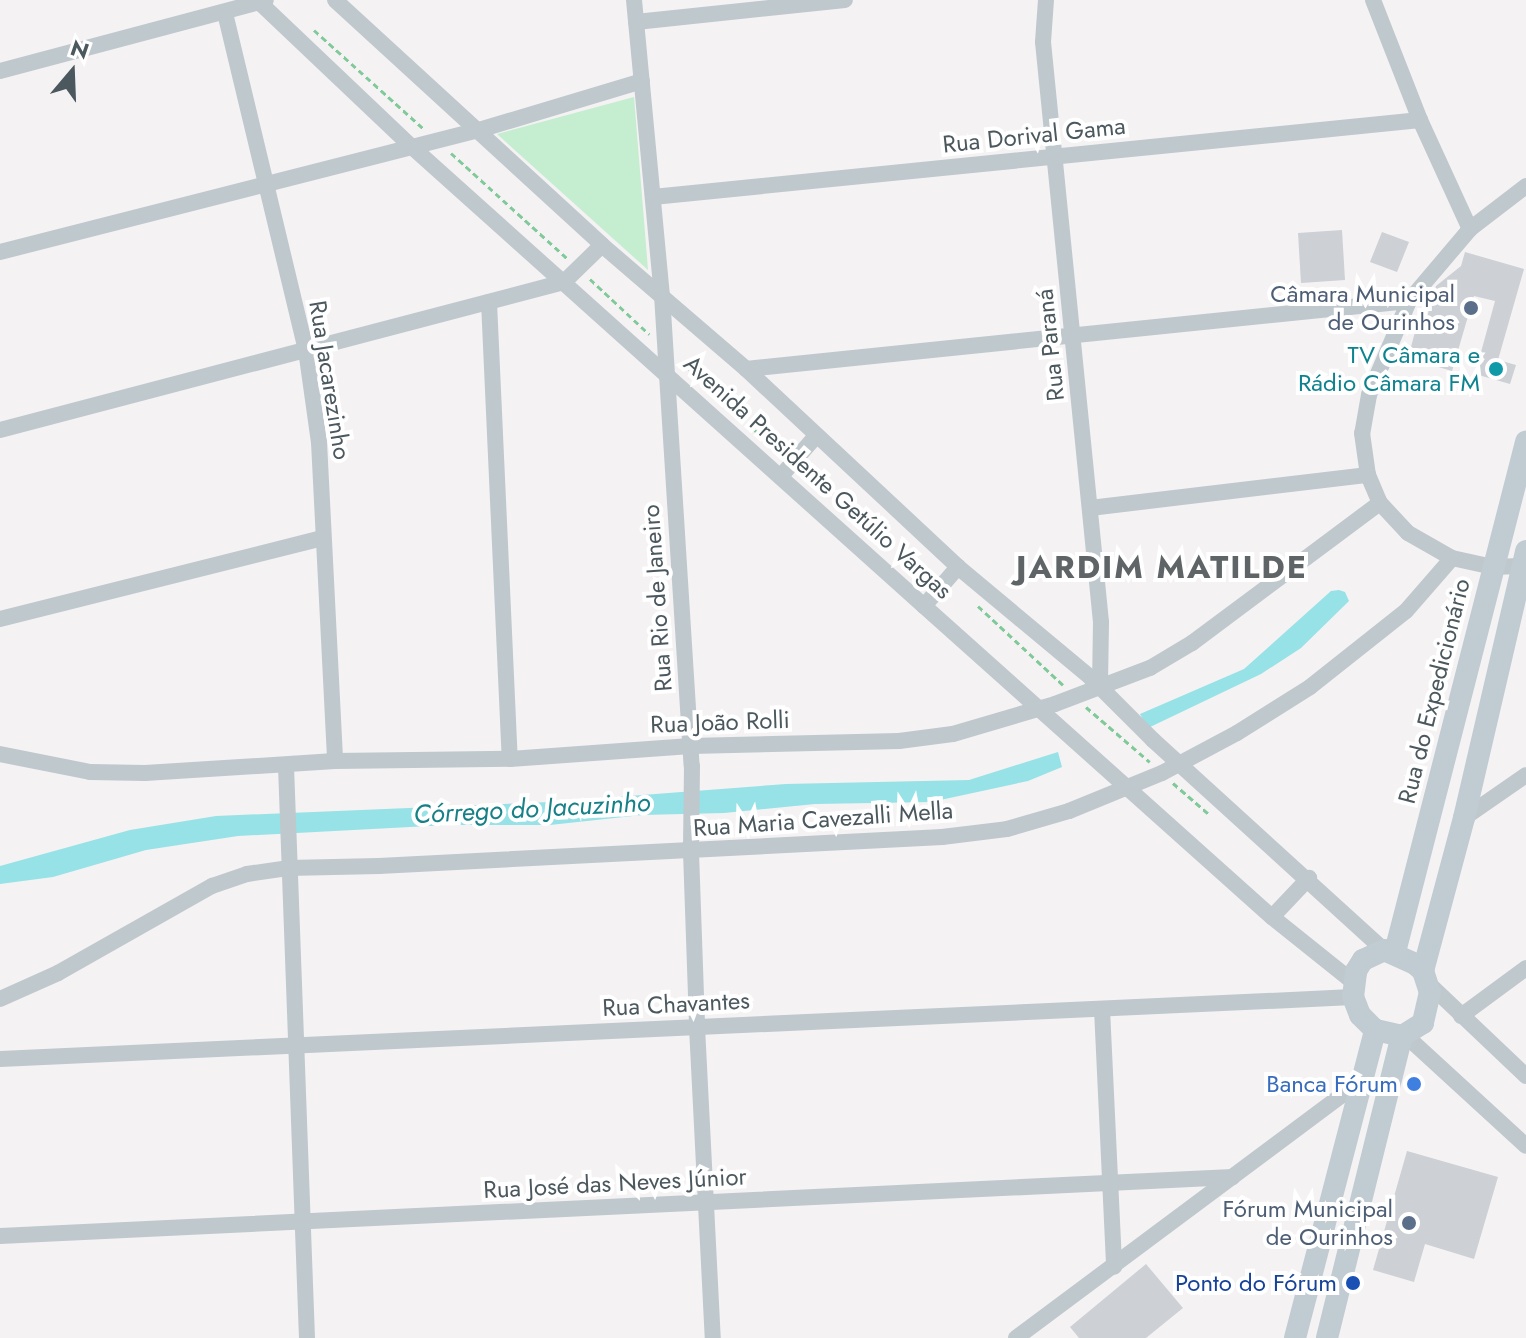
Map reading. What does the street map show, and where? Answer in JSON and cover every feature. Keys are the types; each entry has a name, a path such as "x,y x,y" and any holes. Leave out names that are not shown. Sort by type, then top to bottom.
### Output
{"main road":[{"name":"Rua do Expedicionário","path":"1390,951 1526,442"},
{"path":"1425,977 1390,951 1363,960 1353,990 1360,1015 1375,1030 1404,1035 1423,1023 1428,1012 1425,977 1525,562"},
{"path":"1443,760 1476,767"},
{"path":"1295,1338 1375,1030"},
{"path":"1327,1338 1404,1035"}],"street":[{"name":"Avenida Presidente Getúlio Vargas","path":"335,0 602,245 746,369 958,567 1100,686 1179,764 1390,951"},
{"name":"Rua Rio de Janeiro","path":"634,0 662,295 691,746 697,1027 713,1338"},
{"path":"636,22 845,0"},
{"name":"Rua Paraná","path":"1046,0 1043,42 1090,508 1103,656 1100,686"},
{"path":"1373,0 1420,120 1470,229"},
{"name":"Avenida Presidente Getúlio Vargas","path":"261,1 411,146 1353,990"},
{"path":"0,71 261,1"},
{"name":"Rua Jacarezinho","path":"225,13 306,350 319,442 335,761"},
{"path":"0,252 479,130 642,81"},
{"name":"Rua Dorival Gama","path":"653,197 1420,120"},
{"path":"1525,562 1493,567 1452,558 1408,533 1380,503 1362,453 1363,417 1409,301 1470,229 1526,186"},
{"path":"0,430 564,282 602,245"},
{"path":"746,369 1409,301"},
{"path":"489,302 510,759"},
{"path":"781,476 816,436"},
{"path":"1090,508 1368,475"},
{"name":"Rua João Rolli","path":"0,754 90,772 286,766 335,761 510,759 691,746 899,741 953,734 1150,668 1192,643 1380,503"},
{"path":"0,619 323,538"},
{"name":"Rua Maria Cavezalli Mella","path":"0,999 58,973 212,886 247,874 288,868 691,852 942,837 1007,829 1069,811 1179,764 1310,687 1406,611 1452,558"},
{"path":"924,606 958,567"},
{"path":"286,766 293,1046 307,1338"},
{"path":"1464,818 1526,775"},
{"path":"1272,917 1309,878"},
{"path":"1461,1016 1526,968"},
{"path":"1425,977 1461,1016 1526,1076"},
{"name":"Rua Chavantes","path":"0,1059 1102,1009 1353,990"},
{"path":"1102,1009 1114,1267"},
{"path":"1404,1035 1526,1146"},
{"path":"1016,1338 1360,1082"},
{"name":"Rua José das Neves Júnior","path":"0,1236 1233,1177"}],"green space":[{"path":"634,97 648,270 497,134"}],"water":[{"path":"1331,591 1345,592 1349,601 1301,648 1261,674 1148,728 1140,714 1244,669"},
{"name":"Córrego do Jacuzinho","path":"1058,752 1062,767 1028,781 931,802 815,804 724,813 642,815 550,825 448,825 238,836 146,850 53,877 0,884 0,866 130,830 216,816 550,802 786,784 969,780"}],"building":[{"path":"1342,230 1345,280 1301,283 1298,233"},
{"path":"1382,232 1409,242 1397,272 1370,262"},
{"name":"Câmara Municipal de Ourinhos","path":"1465,252 1524,269 1498,360 1516,365 1510,384 1475,374 1495,301 1474,296 1452,371 1408,358 1415,332 1422,334 1436,286 1461,266"},
{"name":"Fórum Municipal de Ourinhos","path":"1407,1151 1498,1177 1474,1259 1425,1244 1414,1282 1373,1270"},
{"path":"1146,1264 1183,1308 1146,1338 1079,1338 1070,1327"}],"place":[{"name":"Câmara Municipal de Ourinhos","path":"1471,308"},
{"name":"TV Câmara e Rádio Câmara FM","path":"1496,369"},
{"name":"Banca Fórum","path":"1414,1084"},
{"name":"Fórum Municipal de Ourinhos","path":"1409,1223"},
{"name":"Ponto do Fórum","path":"1353,1283"}],"district":[{"name":"JARDIM MATILDE","path":"1162,567"}]}
